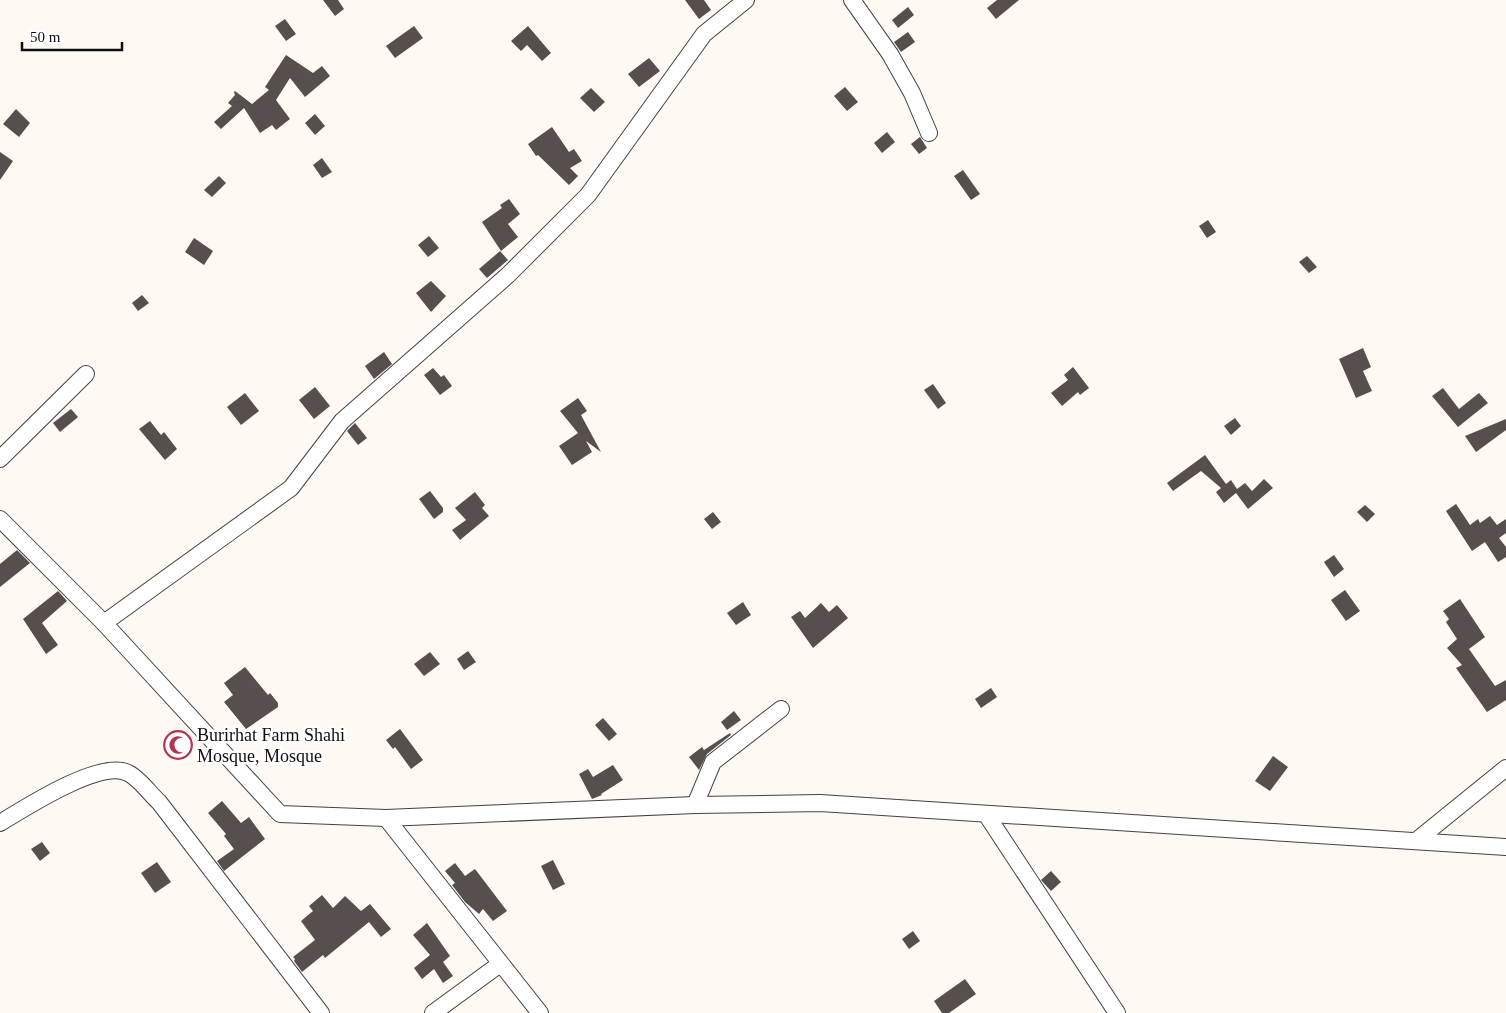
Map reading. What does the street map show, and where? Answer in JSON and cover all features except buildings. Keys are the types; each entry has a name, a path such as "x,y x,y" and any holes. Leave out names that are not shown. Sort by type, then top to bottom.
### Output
{"street":[{"path":"104,623 291,488 342,421 508,275 588,195 704,34 746,0"},
{"path":"852,0 890,54 929,133"},
{"path":"0,460 86,374"},
{"path":"0,519 104,623 280,814 386,818 820,803 1506,847"},
{"path":"695,806 714,762 781,709"},
{"path":"1416,841 1506,768"},
{"path":"0,823 73,782 109,771 127,773 159,802 322,1013"},
{"path":"986,814 1117,1013"},
{"path":"386,818 540,1013"},
{"path":"433,1013 500,964"}],"place":[{"name":"Burirhat Farm Shahi Mosque, Mosque","path":"178,745"}]}
